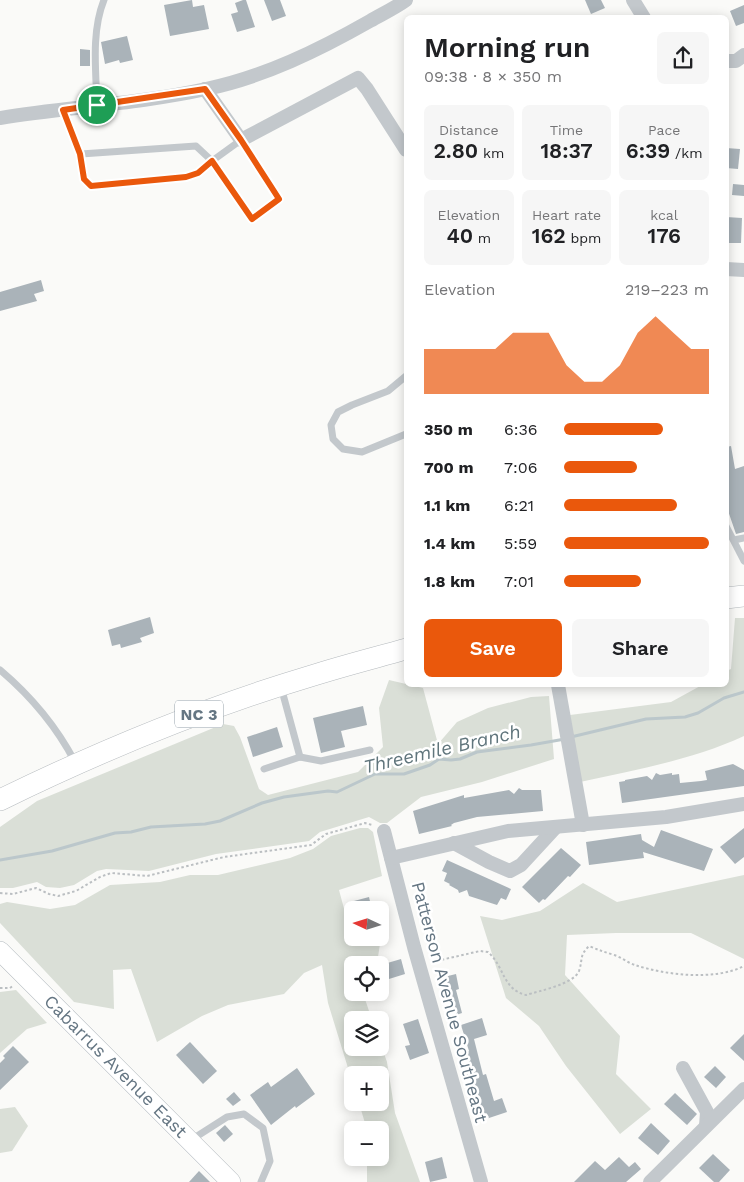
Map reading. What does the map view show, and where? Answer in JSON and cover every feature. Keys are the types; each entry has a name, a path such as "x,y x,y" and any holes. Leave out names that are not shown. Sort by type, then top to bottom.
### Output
{"main road":[{"path":"729,598 744,596"},
{"name":"NC 3","path":"0,800 158,729 280,686 404,651"},
{"name":"Cabarrus Avenue East","path":"0,951 231,1182"}],"street":[{"path":"0,118 205,89 236,82 295,59 343,37 406,0"},
{"path":"633,0 642,15"},
{"path":"205,89 241,140 358,78 404,147"},
{"path":"729,269 744,270"},
{"path":"558,687 583,825"},
{"path":"391,858 508,831 666,817 744,804"},
{"path":"454,843 510,871 521,865 556,827"},
{"name":"Patterson Avenue Southeast","path":"380,830 391,858 481,1182"},
{"path":"683,1068 707,1112 706,1126"},
{"path":"650,1182 744,1089"}],"lane":[{"path":"97,105 96,37 104,0"},
{"path":"63,110 80,154 84,179 91,186 186,177 198,173 212,161 241,140 279,199 252,219 212,161 196,146 80,154"},
{"path":"404,378 388,391 338,412 331,425 333,440 343,448 362,452 404,435"},
{"path":"729,527 744,561"},
{"path":"734,540 744,538"},
{"path":"0,670 15,683 62,736 77,764"},
{"path":"280,686 300,757"},
{"path":"264,769 300,757 321,761 370,750"},
{"path":"190,1140 227,1117 244,1114 263,1128 270,1161 261,1182"}],"path":[{"path":"0,893 13,894 36,888 58,896 76,891 111,873 147,876 224,857 310,845 326,834 365,823 380,830"},
{"path":"420,965 480,951 488,952 500,966 512,988 518,993 526,995 574,979 579,971 582,952 589,946 601,952 615,955 633,964 667,973 711,975 731,972 744,966"},
{"path":"0,988 10,988 17,983"}],"shaded area":[{"path":"735,618 744,618 744,736 684,758 580,782 570,715 671,702 698,687 729,687 729,670 731,669"},
{"path":"389,680 404,684 404,687 423,688 438,744 457,722 488,708 531,697 549,696 554,759 482,782 421,797 387,823 380,823 369,817 320,832 309,841 216,854 149,871 106,869 97,871 74,885 60,888 46,887 37,882 13,888 0,888 0,827 37,801 223,724 234,726 240,737 259,789 268,795 358,772 383,747 379,708"},
{"path":"360,828 368,828 373,832 382,876 339,890 344,909 344,946 380,946 378,956 344,956 344,1001 366,1001 369,1011 344,1011 344,1055 328,1003 322,965 304,973 284,994 228,1005 202,1016 157,1042 131,969 113,970 114,1009 74,1002 0,923 0,904 7,902 50,909 75,905 110,885 160,882 190,875 218,875 290,858 313,849 331,836"},
{"path":"744,875 744,959 691,933 567,935 565,975 620,1036 616,1074 651,1109 620,1134 566,1066 539,1026 506,998 480,916 502,920 540,911 583,883 617,902"},
{"path":"16,990 47,1023 27,1029 0,1053 0,992"},
{"path":"344,1056 385,1056 388,1066 347,1066"},
{"path":"389,1075 395,1113 420,1182 367,1182 367,1166 389,1166 389,1121 364,1121 361,1111 389,1111"},
{"path":"15,1107 28,1126 12,1151 0,1153 0,1109"}],"building":[{"path":"192,0 193,7 204,5 209,29 170,36 164,5"},
{"path":"246,0 255,27 237,32 231,14 238,12 235,3"},
{"path":"264,0 280,0 286,16 272,21"},
{"path":"585,0 601,0 605,8 591,14"},
{"path":"744,5 744,23 736,26 730,11"},
{"path":"127,36 133,60 120,63 119,60 105,64 101,42"},
{"path":"80,49 90,50 90,66 80,66"},
{"path":"729,148 740,149 738,169 729,168"},
{"path":"733,184 744,185 744,196 732,195"},
{"path":"729,217 742,218 741,243 729,243"},
{"path":"41,280 44,291 34,294 37,301 0,311 0,292"},
{"path":"729,446 731,446 735,469 744,466 744,532 736,534 729,514"},
{"path":"150,617 154,633 140,638 142,642 121,648 120,644 112,646 108,630"},
{"path":"363,706 367,725 341,731 345,747 321,753 313,718"},
{"path":"277,727 283,747 253,757 247,737"},
{"path":"733,764 744,770 744,786 622,803 619,782 647,776 652,780 656,773 660,775 679,774 680,783 701,781 707,780 705,771"},
{"path":"519,788 522,790 541,790 543,811 477,817 454,823 452,826 419,834 413,811 464,795 464,798 509,790 514,794"},
{"path":"744,828 744,857 735,864 720,847"},
{"path":"661,830 713,849 704,871 643,852 644,858 589,865 586,842 641,834 642,840 654,847"},
{"path":"561,848 581,865 545,900 543,899 539,903 522,887"},
{"path":"447,860 511,889 506,900 501,898 497,905 469,896 467,890 459,893 458,890 444,881 447,873 442,871"},
{"path":"369,897 370,901 354,901"},
{"path":"401,959 405,974 389,979 389,963"},
{"path":"456,974 459,989 456,990 462,1013 450,1017 440,978"},
{"path":"482,1018 487,1035 474,1039 483,1075 486,1074 494,1101 502,1098 507,1112 477,1122 460,1054 469,1051 461,1025"},
{"path":"418,1019 429,1053 410,1060 405,1046 410,1045 403,1024"},
{"path":"744,1034 744,1061 730,1048"},
{"path":"190,1042 217,1071 203,1084 176,1055"},
{"path":"13,1046 29,1062 0,1090 0,1063 5,1058 3,1056"},
{"path":"715,1066 726,1077 716,1088 704,1077"},
{"path":"297,1068 315,1094 296,1108 295,1106 271,1125 250,1095 268,1082 271,1087"},
{"path":"234,1092 241,1100 233,1106 226,1099"},
{"path":"675,1093 697,1114 687,1125 664,1104"},
{"path":"651,1123 670,1141 658,1155 638,1138"},
{"path":"225,1125 233,1134 224,1142 216,1133"},
{"path":"713,1154 730,1170 719,1182 714,1182 699,1168"},
{"path":"442,1157 447,1178 430,1182 425,1162"},
{"path":"619,1157 629,1167 635,1162 641,1169 626,1182 574,1182 595,1161 605,1170"},
{"path":"199,1171 210,1182 189,1182"}],"waterway":[{"name":"Threemile Branch","path":"571,737 646,719 685,717 698,713 724,698 744,692"},
{"name":"Threemile Branch","path":"0,860 52,851 115,833 131,832 151,827 205,824 220,821 262,803 284,797 328,791 337,792 375,774 404,774 430,765 439,759 460,759 477,752 565,739"}],"route":[{"path":"205,89 279,199 252,219 212,161 198,173 186,177 91,186 84,179 80,154 63,110 97,105 205,89"}]}
